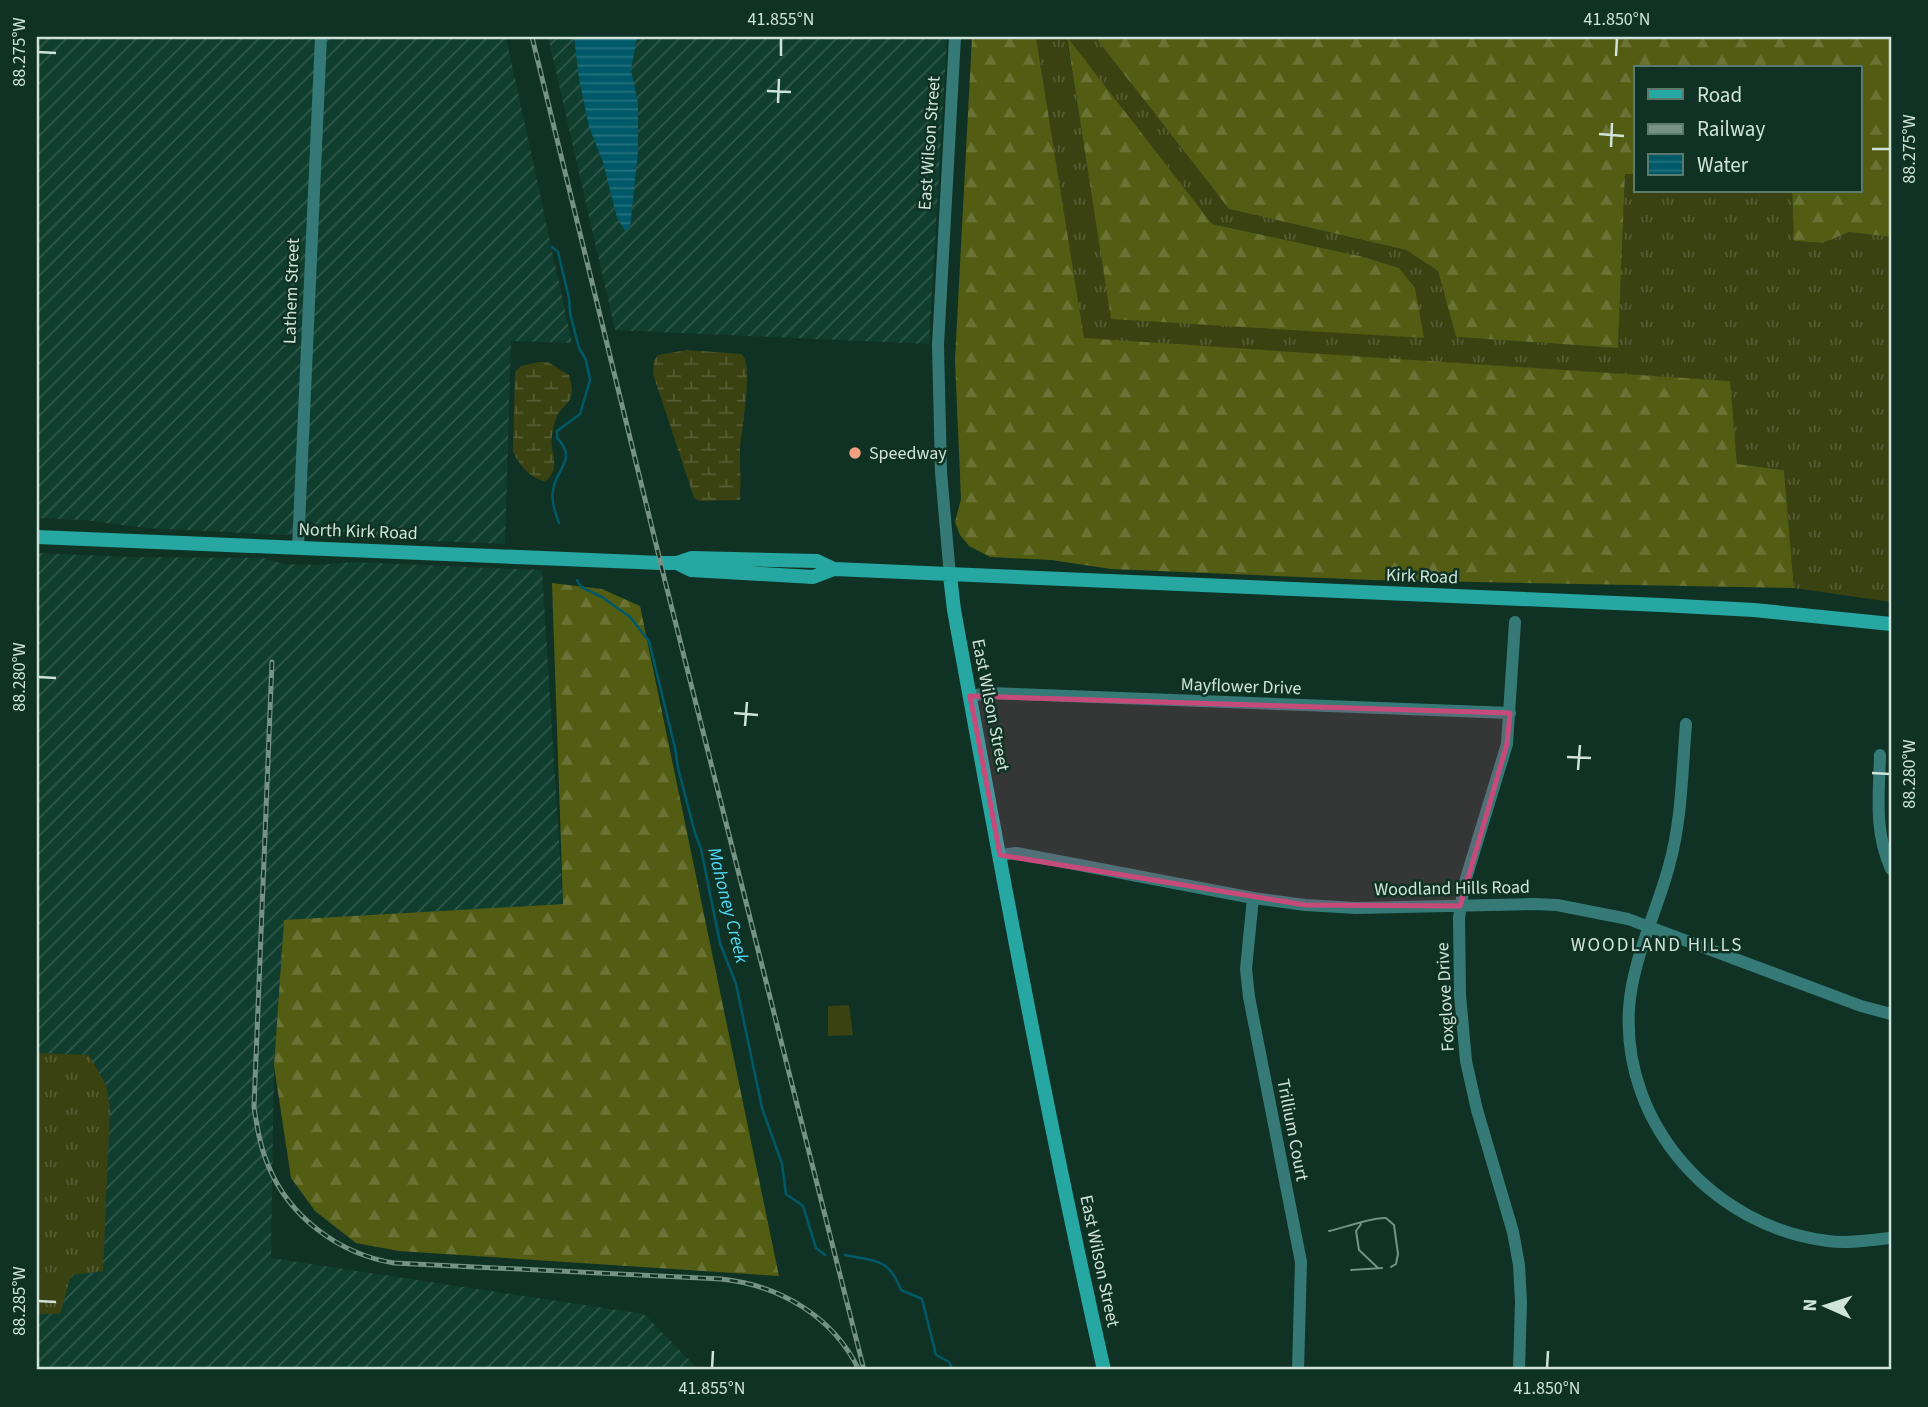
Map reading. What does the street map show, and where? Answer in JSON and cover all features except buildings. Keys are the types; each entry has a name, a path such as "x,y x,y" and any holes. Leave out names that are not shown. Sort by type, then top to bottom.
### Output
{"street":[{"name":"Lathem Street","path":"298,547 321,37"},
{"name":"East Wilson Street","path":"955,37 938,345 941,472 950,576 1000,855 1081,1269 1104,1370"},
{"name":"North Kirk Road","path":"37,537 677,563 691,570 813,577 834,569 950,576"},
{"name":"Kirk Road","path":"950,576 1661,605 1754,610 1891,624"},
{"name":"Foxglove Drive","path":"1514,622 1507,744 1460,905 1460,995 1466,1061 1477,1110 1513,1232 1519,1265 1519,1370"},
{"name":"Mayflower Drive","path":"970,696 990,694 1510,713"},
{"path":"1686,724 1674,846 1633,981 1629,1011 1630,1042 1642,1095 1678,1159 1712,1193 1738,1211 1766,1225 1827,1241 1857,1242 1891,1238"},
{"path":"1880,755 1878,820 1882,845 1891,869"},
{"name":"Woodland Hills Road","path":"1000,855 1016,853 1253,898 1330,908 1557,905 1606,913 1849,1002 1891,1014"},
{"name":"Trillium Court","path":"1253,898 1246,969 1249,997 1301,1262 1298,1370"}],"highlighted area":[{"path":"970,696 1510,713 1507,744 1460,906 1305,905 1000,855"}],"shaded area":[{"path":"37,37 506,37 572,343 511,341 505,544 385,539 363,533 313,531 284,535 145,528 83,520 37,518"},
{"path":"548,37 947,37 929,344 615,330"},
{"path":"37,553 263,558 284,564 352,562 542,570 563,904 284,921 274,1066 271,1258 644,1314 699,1370 37,1370"}],"green space":[{"path":"972,37 1036,37 1084,338 1730,381 1737,464 1784,470 1794,588 1371,580 1111,569 1051,560 990,557 969,546 960,535 955,522 961,499 955,360"},
{"path":"1036,37 1095,37 1229,209 1406,250 1438,271 1456,337 1618,348 1625,174 1634,174 1634,192 1792,192 1794,241 1823,243 1849,232 1891,237 1891,602 1794,588 1784,470 1737,464 1729,381 1084,339","holes":["1067,39 1212,224 1364,257 1399,268 1112,319"]},
{"path":"1067,37 1212,224 1364,257 1399,268 1415,288 1424,338 1111,319"},
{"path":"1095,37 1891,37 1891,237 1849,232 1823,243 1794,241 1792,192 1862,192 1862,66 1634,66 1634,174 1625,174 1618,348 1456,337 1438,271 1406,250 1229,209"},
{"path":"687,350 742,354 745,361 747,386 740,451 740,500 700,501 694,498 653,374 654,361 658,355"},
{"path":"548,362 569,375 572,389 571,398 555,422 552,433 554,465 545,482 526,470 513,451 515,372 521,366"},
{"path":"552,583 602,589 640,606 779,1276 399,1251 356,1243 315,1211 291,1178 274,1066 284,920 563,904"},
{"path":"849,1005 853,1035 828,1036 828,1006"},
{"path":"37,1053 89,1055 106,1085 110,1108 103,1271 72,1275 60,1314 37,1314"}],"water":[{"path":"574,37 637,37 631,70 638,103 638,152 630,228 625,231 617,218 603,162 589,127"}],"waterway":[{"name":"Mahoney Creek","path":"552,247 558,252 570,313 590,380 580,414 557,431 557,438 566,452 553,494 559,523"},
{"name":"Mahoney Creek","path":"577,580 581,587 602,597 630,617 649,641 678,768 701,849 720,943 736,984 762,1108 782,1164 786,1194 803,1206 816,1248 825,1255"},
{"name":"Mahoney Creek","path":"845,1255 873,1260 886,1266 901,1290 922,1299 936,1355 949,1362 953,1370"}],"tram line":[{"path":"1329,1231 1386,1218 1394,1225 1398,1254 1396,1264 1391,1267"},
{"path":"1361,1224 1356,1231 1359,1250 1378,1268"},
{"path":"1351,1270 1382,1268"}],"railway":[{"path":"532,37 665,581 864,1370"},
{"path":"272,662 254,1107 265,1158 277,1184 289,1201 318,1230 336,1242 354,1251 394,1263 743,1282 783,1296 819,1319 835,1334 859,1370"}],"place":[{"name":"Speedway","path":"855,453"}],"district":[{"name":"WOODLAND HILLS","path":"1657,944"}]}
